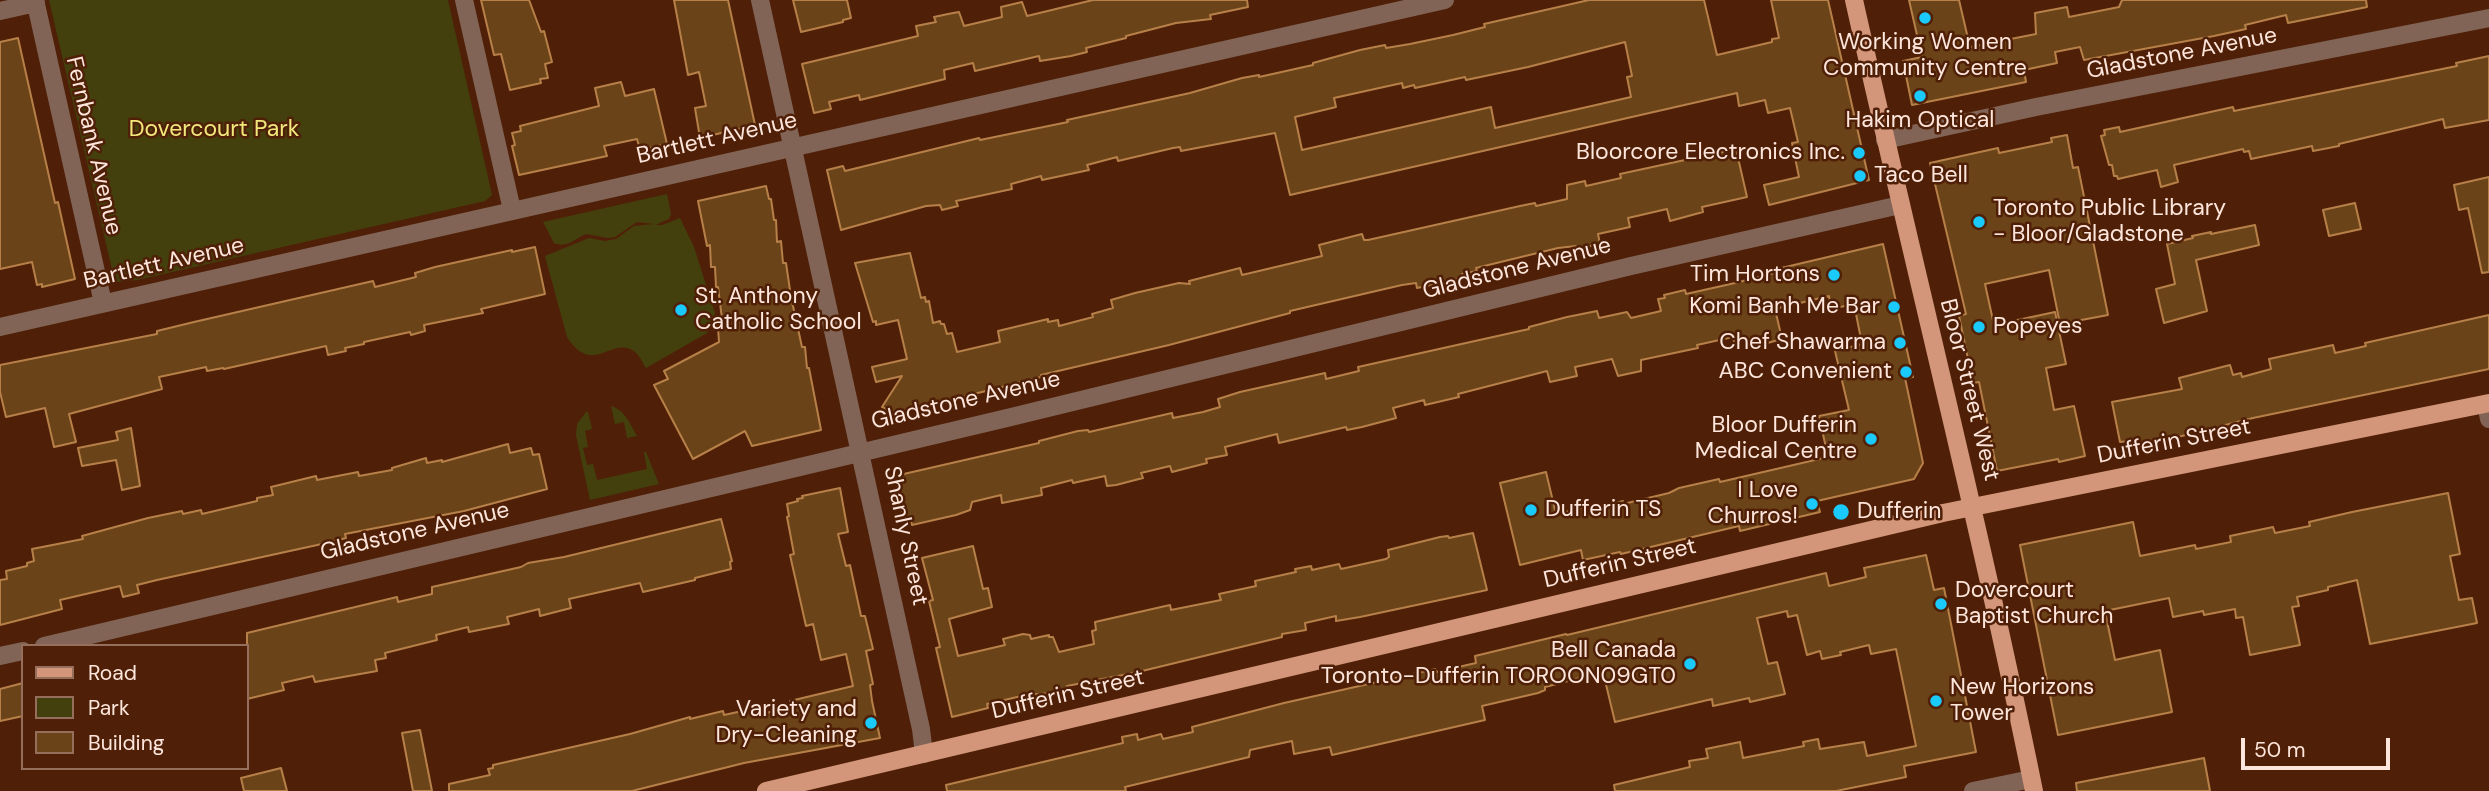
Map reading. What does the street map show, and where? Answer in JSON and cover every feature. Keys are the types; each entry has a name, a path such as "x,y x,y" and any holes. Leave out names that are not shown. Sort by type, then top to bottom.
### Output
{"main road":[{"name":"Bloor Street West","path":"1854,0 1899,205 1972,507 2033,785"},
{"name":"Dufferin Street","path":"766,791 1836,537 1972,507 2488,409"}],"street":[{"path":"464,0 512,210"},
{"name":"Shanly Street","path":"760,0 862,451 919,716 924,754"},
{"name":"Bartlett Avenue","path":"0,327 1446,0"},
{"path":"0,11 36,1"},
{"name":"Fernbank Avenue","path":"36,1 103,303"},
{"name":"Gladstone Avenue","path":"1885,140 2036,107 2489,18"},
{"name":"Gladstone Avenue","path":"52,644 1007,418 1631,266 1899,205"},
{"path":"0,656 21,651"},
{"path":"1973,791 2033,785"}],"green space":[{"name":"Dovercourt Park","path":"49,0 448,0 492,195 485,201 137,280 115,282"},
{"path":"667,194 671,214 669,219 655,225 680,218 694,247 715,313 707,333 646,368 637,353 624,348 601,354 585,354 567,337 545,256 589,238 605,241 616,239 634,226 654,224 637,222 615,237 586,234 563,244 554,243 543,222"},
{"path":"611,406 624,414 637,436 627,438 624,422 615,424"},
{"path":"586,412 592,429 585,431 588,447 583,448 587,465 593,464 597,480 647,469 646,452 659,484 590,500 576,435 577,424"}],"building":[{"path":"481,0 529,0 541,32 544,31 552,62 545,64 548,78 540,79 541,83 510,90 501,54 494,55"},
{"path":"674,0 728,0 755,125 700,138 695,108 706,106 699,72 688,75"},
{"path":"793,0 847,0 851,18 801,32"},
{"path":"1093,0 1247,0 1248,7 1210,15 1211,19 1176,23 1126,36 1086,48 1087,52 1071,56 1040,61 1039,56 975,71 973,63 944,70 945,79 860,100 859,95 829,102 831,109 814,113 802,64 918,36 916,26 936,22 934,17 959,12 964,26 1002,17 1001,7 1022,2 1027,16"},
{"path":"1589,0 1704,0 1717,55 1779,38 1771,0 1828,0 1869,180 1769,205 1764,185 1799,177 1792,143 1798,142 1790,108 1768,113 1765,100 1739,106 1737,93 1290,195 1275,133 1181,151 1180,147 1173,148 1118,161 1117,157 1087,165 1089,170 1042,180 1041,176 1011,184 1012,189 956,201 958,206 942,210 940,205 926,206 841,230 827,170 843,166 845,171 979,138 980,140 1068,122 1067,120 1190,93 1242,78 1313,65 1360,50 1385,45 1386,48 1453,35 1485,27 1484,24","holes":["1625,42 1632,76 1627,77 1631,97 1495,128 1491,107 1302,150 1295,117 1336,107 1334,98 1402,83 1403,88 1414,85 1415,88 1465,77 1466,80"]},
{"path":"1909,0 1959,0 1970,47 2036,34 2035,13 2067,7 2069,17 2119,7 2122,0 2366,0 2367,7 2288,23 2286,15 2245,25 2246,29 2084,60 2080,47 2055,52 2057,63 2024,70 2026,82 1912,105 1903,61 1922,57"},
{"path":"18,38 75,279 42,287 42,284 37,285 32,262 0,269 0,42"},
{"path":"2489,56 2489,120 2445,128 2443,119 2339,146 2313,151 2312,146 2251,159 2249,151 2244,152 2243,149 2174,165 2178,182 2161,187 2157,170 2118,179 2114,176 2101,136 2105,135 2104,130 2119,127 2120,132 2233,107 2234,111 2457,66 2456,63"},
{"path":"621,82 625,96 654,89 667,144 640,150 637,139 604,146 607,156 519,175 512,146 515,145 512,133 521,131 520,126 599,106 595,88"},
{"path":"2067,135 2073,168 2078,167 2108,315 2060,324 2049,270 1985,284 1994,325 2055,312 2066,364 2046,368 2054,410 2074,406 2085,456 1997,471 1979,382 1973,383 1959,316 1966,314 1930,163 1998,148 1999,153 2052,142 2051,138"},
{"path":"1736,149 1747,197 1702,207 1703,212 1670,221 1667,209 1628,218 1630,227 1598,234 1600,244 1577,249 1576,246 1558,248 1476,268 1477,271 1462,274 1463,277 1446,282 1417,288 1416,283 1402,285 1290,311 1169,345 1041,375 895,414 882,407 902,376 876,382 872,367 907,359 898,320 876,325 876,321 873,322 855,263 910,253 921,298 925,297 926,302 929,301 933,323 940,321 947,334 952,333 957,352 1000,342 998,331 1048,319 1048,322 1058,320 1059,326 1093,317 1092,314 1113,308 1111,300 1135,293 1179,283 1190,284 1189,281 1240,268 1242,275 1322,256 1319,245 1362,234 1364,240 1368,240 1520,206 1535,203 1536,206 1567,199 1567,185 1585,181 1586,186 1621,178 1620,174"},
{"path":"2489,177 2489,272 2482,273 2468,208 2459,210 2454,185"},
{"path":"766,186 776,220 777,242 781,241 783,263 786,263 802,347 805,347 821,430 752,446 745,431 693,459 654,385 668,379 664,371 719,342 718,328 722,319 718,287 715,267 711,267 710,245 707,246 698,201"},
{"path":"2355,203 2361,229 2329,236 2323,210"},
{"path":"2255,225 2259,245 2196,260 2207,311 2164,323 2156,289 2175,284 2167,244 2193,238 2192,236"},
{"path":"1883,244 1913,377 1905,378 1923,463 1914,479 1817,501 1820,512 1740,531 1739,526 1621,554 1620,552 1583,560 1581,550 1520,565 1500,483 1546,472 1556,514 1595,505 1596,508 1623,501 1623,504 1679,488 1719,479 1720,482 1828,457 1819,416 1849,410 1835,351 1862,344 1854,304 1831,309 1829,296 1775,309 1782,339 1760,345 1758,336 1734,342 1733,337 1697,345 1698,348 1641,360 1641,371 1618,376 1612,359 1575,367 1577,376 1550,382 1547,371 1458,394 1459,397 1425,405 1424,400 1393,408 1396,418 1362,427 1347,430 1346,427 1279,443 1277,434 1225,447 1227,455 1206,459 1207,463 1172,472 1170,466 1141,473 1143,478 1116,485 1107,486 1105,476 1073,483 1072,480 1041,488 1042,495 1002,503 1001,495 972,502 970,510 956,515 912,525 910,518 904,520 895,476 1039,443 1078,431 1089,432 1172,413 1173,418 1203,412 1220,407 1218,399 1240,392 1325,373 1326,379 1359,371 1358,367 1529,329 1567,317 1597,311 1599,318 1627,312 1631,318 1661,311 1658,299 1665,298 1664,295 1685,290 1686,294 1735,283 1778,272 1777,269"},
{"path":"535,247 545,294 481,309 483,313 424,325 425,331 411,335 410,332 364,342 345,348 346,351 328,355 326,346 224,369 207,371 206,367 159,377 162,389 69,414 76,442 54,447 45,408 6,417 0,392 0,365 157,334 157,331 373,281 375,287 416,277 415,273 435,267"},
{"path":"2489,315 2489,369 2253,418 2154,443 2130,445 2129,441 2120,442 2112,402 2182,389 2179,378 2230,365 2233,375 2241,373 2242,377 2271,369 2269,359 2333,345 2335,353 2366,346 2365,343"},
{"path":"131,428 140,486 122,490 116,460 82,466 78,448 118,440 116,432"},
{"path":"508,444 510,453 531,448 533,455 539,454 547,489 464,511 345,534 346,538 331,542 137,585 139,593 123,597 120,586 60,600 62,609 0,625 0,580 7,579 6,571 27,566 27,563 34,561 32,549 83,539 82,536 148,518 182,511 183,514 201,510 202,514 257,501 257,498 273,495 271,487 316,476 317,480 358,472 359,476 392,470 426,458 427,463 442,462"},
{"path":"840,488 848,532 838,534 846,566 850,565 861,616 865,616 873,649 866,651 880,738 744,763 632,791 449,791 449,784 490,775 488,769 493,768 493,765 630,734 690,717 723,711 724,715 756,708 757,715 792,707 790,701 853,686 846,654 821,660 813,624 806,626 790,555 794,554 787,517 787,504 798,501 802,496"},
{"path":"2448,493 2460,554 2450,556 2459,600 2472,598 2477,623 2370,644 2357,580 2297,597 2299,606 2292,607 2300,645 2250,655 2243,617 2236,618 2235,609 2204,615 2203,611 2173,617 2169,598 2105,611 2115,660 2160,650 2172,712 2058,735 2020,545 2133,522 2140,556 2195,545 2196,549 2231,542 2230,536 2273,527 2275,533 2310,526 2309,522"},
{"path":"721,519 732,561 731,569 695,580 643,592 640,583 569,599 571,608 540,616 539,609 507,617 509,624 469,632 468,627 436,635 437,640 385,653 386,658 375,660 377,671 315,682 313,676 282,683 284,690 248,699 247,633 397,597 398,602 432,594 432,587 521,567 528,563 564,557"},
{"path":"1473,533 1487,590 1360,617 1336,621 1336,616 1305,623 1306,630 1282,634 1282,637 1138,672 1067,686 1067,689 1051,693 1026,695 987,704 988,708 952,717 936,648 940,647 929,601 933,600 922,558 973,546 983,589 988,588 992,607 949,619 958,656 1005,645 1003,639 1023,634 1030,635 1031,639 1049,635 1053,637 1059,652 1094,644 1092,631 1096,630 1095,622 1170,605 1171,610 1221,600 1219,594 1256,586 1255,581 1296,572 1295,569 1311,566 1312,570 1339,564 1341,569 1386,559 1389,557 1388,550 1440,537"},
{"path":"1926,555 1934,590 1944,588 1976,752 1904,766 1906,777 1836,791 1615,791 1614,785 1690,767 1689,761 1708,758 1706,749 1740,742 1743,758 1804,746 1803,742 1818,739 1820,749 1864,742 1867,756 1916,746 1896,649 1871,654 1869,645 1822,659 1820,651 1807,655 1797,615 1788,617 1787,611 1757,618 1768,664 1777,662 1785,694 1750,702 1749,698 1713,706 1712,699 1615,722 1603,672 1545,687 1545,690 1538,693 1482,706 1485,720 1332,755 1330,747 1294,754 1292,741 1250,750 1249,757 1125,787 1126,791 947,791 946,785 1123,743 1122,737 1137,734 1138,740 1161,734 1163,739 1193,732 1192,727 1284,703 1435,669 1436,672 1476,663 1475,656 1566,634 1826,573 1829,586 1866,577 1864,568"},
{"path":"21,684 21,716 0,721 0,689"},
{"path":"420,730 432,791 413,791 402,733"},
{"path":"2204,758 2210,791 2077,791 2076,783"},
{"path":"281,768 287,791 244,791 241,778"}],"place":[{"name":"Working Women Community Centre","path":"1925,18"},
{"name":"Hakim Optical","path":"1920,96"},
{"name":"Bloorcore Electronics Inc.","path":"1859,153"},
{"name":"Taco Bell","path":"1860,176"},
{"name":"Toronto Public Library - Bloor/Gladstone","path":"1979,222"},
{"name":"Tim Hortons","path":"1834,275"},
{"name":"Komi Banh Me Bar","path":"1894,307"},
{"name":"St. Anthony Catholic School","path":"681,310"},
{"name":"Popeyes","path":"1979,327"},
{"name":"Chef Shawarma","path":"1900,343"},
{"name":"ABC Convenient","path":"1906,372"},
{"name":"Bloor Dufferin Medical Centre","path":"1871,439"},
{"name":"I Love Churros!","path":"1812,504"},
{"name":"Dufferin TS","path":"1531,510"},
{"name":"Dufferin","path":"1841,512"},
{"name":"Dovercourt Baptist Church","path":"1941,604"},
{"name":"Bell Canada Toronto-Dufferin TOROON09GT0","path":"1690,664"},
{"name":"New Horizons Tower","path":"1936,701"},
{"name":"Variety and Dry-Cleaning","path":"871,723"}]}
